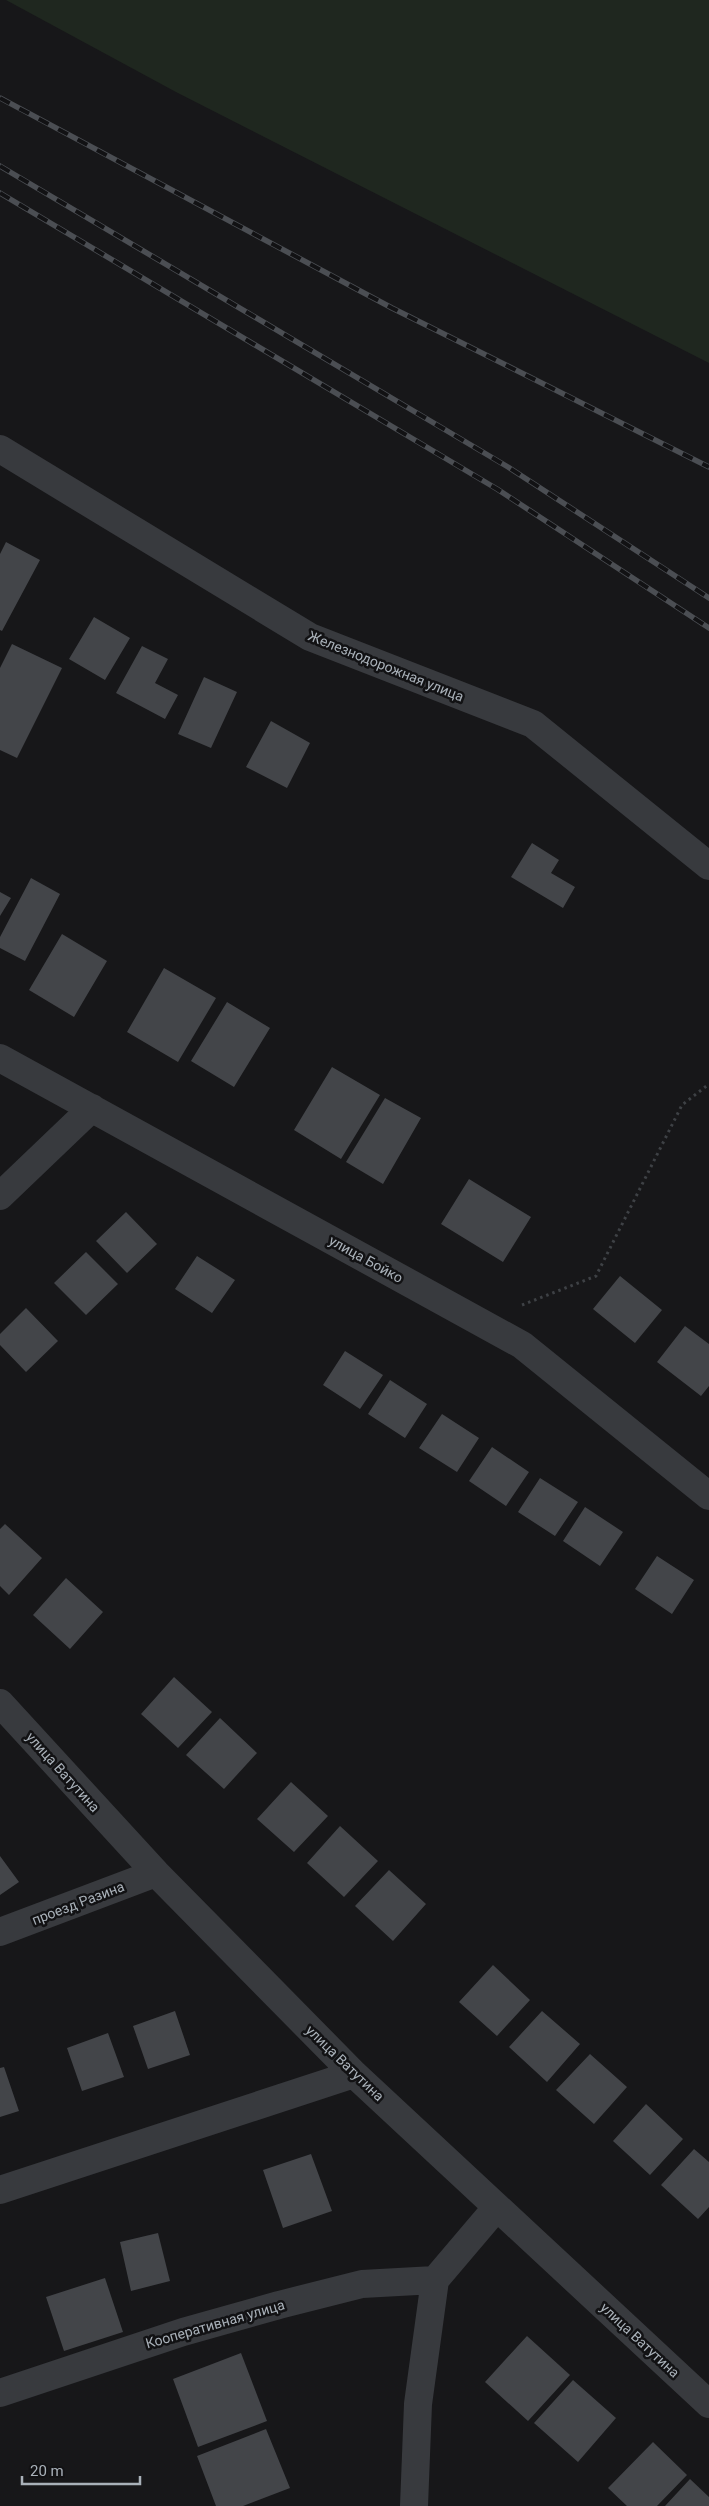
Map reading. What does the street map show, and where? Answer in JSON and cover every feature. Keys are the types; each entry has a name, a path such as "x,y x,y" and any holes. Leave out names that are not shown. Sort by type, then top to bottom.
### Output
{"street":[{"name":"Железнодорожная улица","path":"0,449 310,636 532,724 709,866"},
{"name":"улица Бойко","path":"0,1058 522,1345 709,1496"},
{"path":"0,1196 92,1108"},
{"name":"улица Ватутина","path":"0,1703 156,1873 354,2074 709,2404"},
{"name":"проезд Разина","path":"0,1932 156,1873"},
{"path":"0,2190 354,2074"},
{"path":"414,2506 418,2404 435,2280 497,2207"},
{"name":"Кооперативная улица","path":"0,2393 182,2332 280,2305 362,2284 435,2280"}],"path":[{"path":"480,1322 596,1276 682,1104 709,1084"}],"shaded area":[{"path":"6,0 709,0 709,363 176,92"}],"building":[{"path":"6,542 40,560 2,631 0,630 0,554"},
{"path":"94,617 130,638 105,680 69,659"},
{"path":"12,644 62,668 17,758 0,750 0,668"},
{"path":"142,646 168,659 155,683 178,695 165,719 116,693"},
{"path":"204,677 237,692 211,748 178,734"},
{"path":"271,721 310,743 287,788 246,767"},
{"path":"532,843 559,860 551,873 575,887 563,908 511,877"},
{"path":"31,878 60,894 25,961 0,948 0,937"},
{"path":"0,892 11,898 0,916"},
{"path":"62,934 107,961 74,1017 29,990"},
{"path":"164,968 216,998 178,1062 127,1032"},
{"path":"227,1002 270,1028 234,1087 191,1061"},
{"path":"332,1067 380,1095 341,1159 294,1130"},
{"path":"385,1098 421,1118 383,1184 346,1162"},
{"path":"469,1179 531,1217 503,1262 441,1224"},
{"path":"126,1212 157,1244 127,1273 96,1241"},
{"path":"86,1252 118,1284 86,1315 54,1283"},
{"path":"197,1256 235,1280 212,1313 175,1289"},
{"path":"620,1276 662,1310 635,1343 593,1309"},
{"path":"26,1308 58,1341 26,1372 0,1345 0,1334"},
{"path":"685,1326 709,1344 709,1386 701,1396 657,1362"},
{"path":"345,1351 383,1375 360,1409 323,1385"},
{"path":"390,1380 427,1404 405,1438 368,1414"},
{"path":"442,1414 479,1438 457,1472 419,1448"},
{"path":"492,1447 529,1472 506,1506 469,1481"},
{"path":"540,1478 578,1502 555,1536 518,1512"},
{"path":"585,1507 623,1532 600,1566 563,1541"},
{"path":"5,1524 42,1558 9,1595 0,1586 0,1529"},
{"path":"657,1556 694,1580 672,1614 635,1589"},
{"path":"66,1578 103,1612 70,1649 33,1615"},
{"path":"174,1677 212,1712 178,1748 141,1714"},
{"path":"220,1718 257,1753 224,1789 186,1755"},
{"path":"291,1782 328,1816 294,1852 257,1819"},
{"path":"340,1826 378,1861 344,1897 307,1863"},
{"path":"0,1856 19,1882 0,1895"},
{"path":"389,1870 426,1904 393,1941 355,1906"},
{"path":"493,1965 530,2000 497,2036 459,2002"},
{"path":"175,2011 190,2055 148,2069 133,2026"},
{"path":"542,2011 580,2044 547,2082 509,2047"},
{"path":"108,2033 124,2077 82,2091 67,2048"},
{"path":"590,2054 627,2087 594,2124 556,2090"},
{"path":"4,2067 19,2111 0,2117 0,2068"},
{"path":"646,2104 683,2139 650,2175 613,2141"},
{"path":"694,2149 709,2162 709,2207 698,2219 661,2185"},
{"path":"311,2154 332,2211 283,2228 263,2170"},
{"path":"158,2233 170,2281 131,2291 120,2242"},
{"path":"105,2278 123,2332 64,2351 46,2297"},
{"path":"527,2336 570,2375 528,2421 485,2382"},
{"path":"241,2353 267,2421 198,2447 173,2379"},
{"path":"573,2380 616,2418 578,2462 534,2423"},
{"path":"266,2429 290,2488 243,2506 216,2506 197,2456"},
{"path":"653,2442 687,2475 657,2506 627,2506 608,2488"},
{"path":"690,2479 709,2497 709,2506 665,2506"}],"railway":[{"path":"0,98 392,308 709,467"},
{"path":"0,166 508,467 709,598"},
{"path":"0,193 497,489 709,628"}]}
